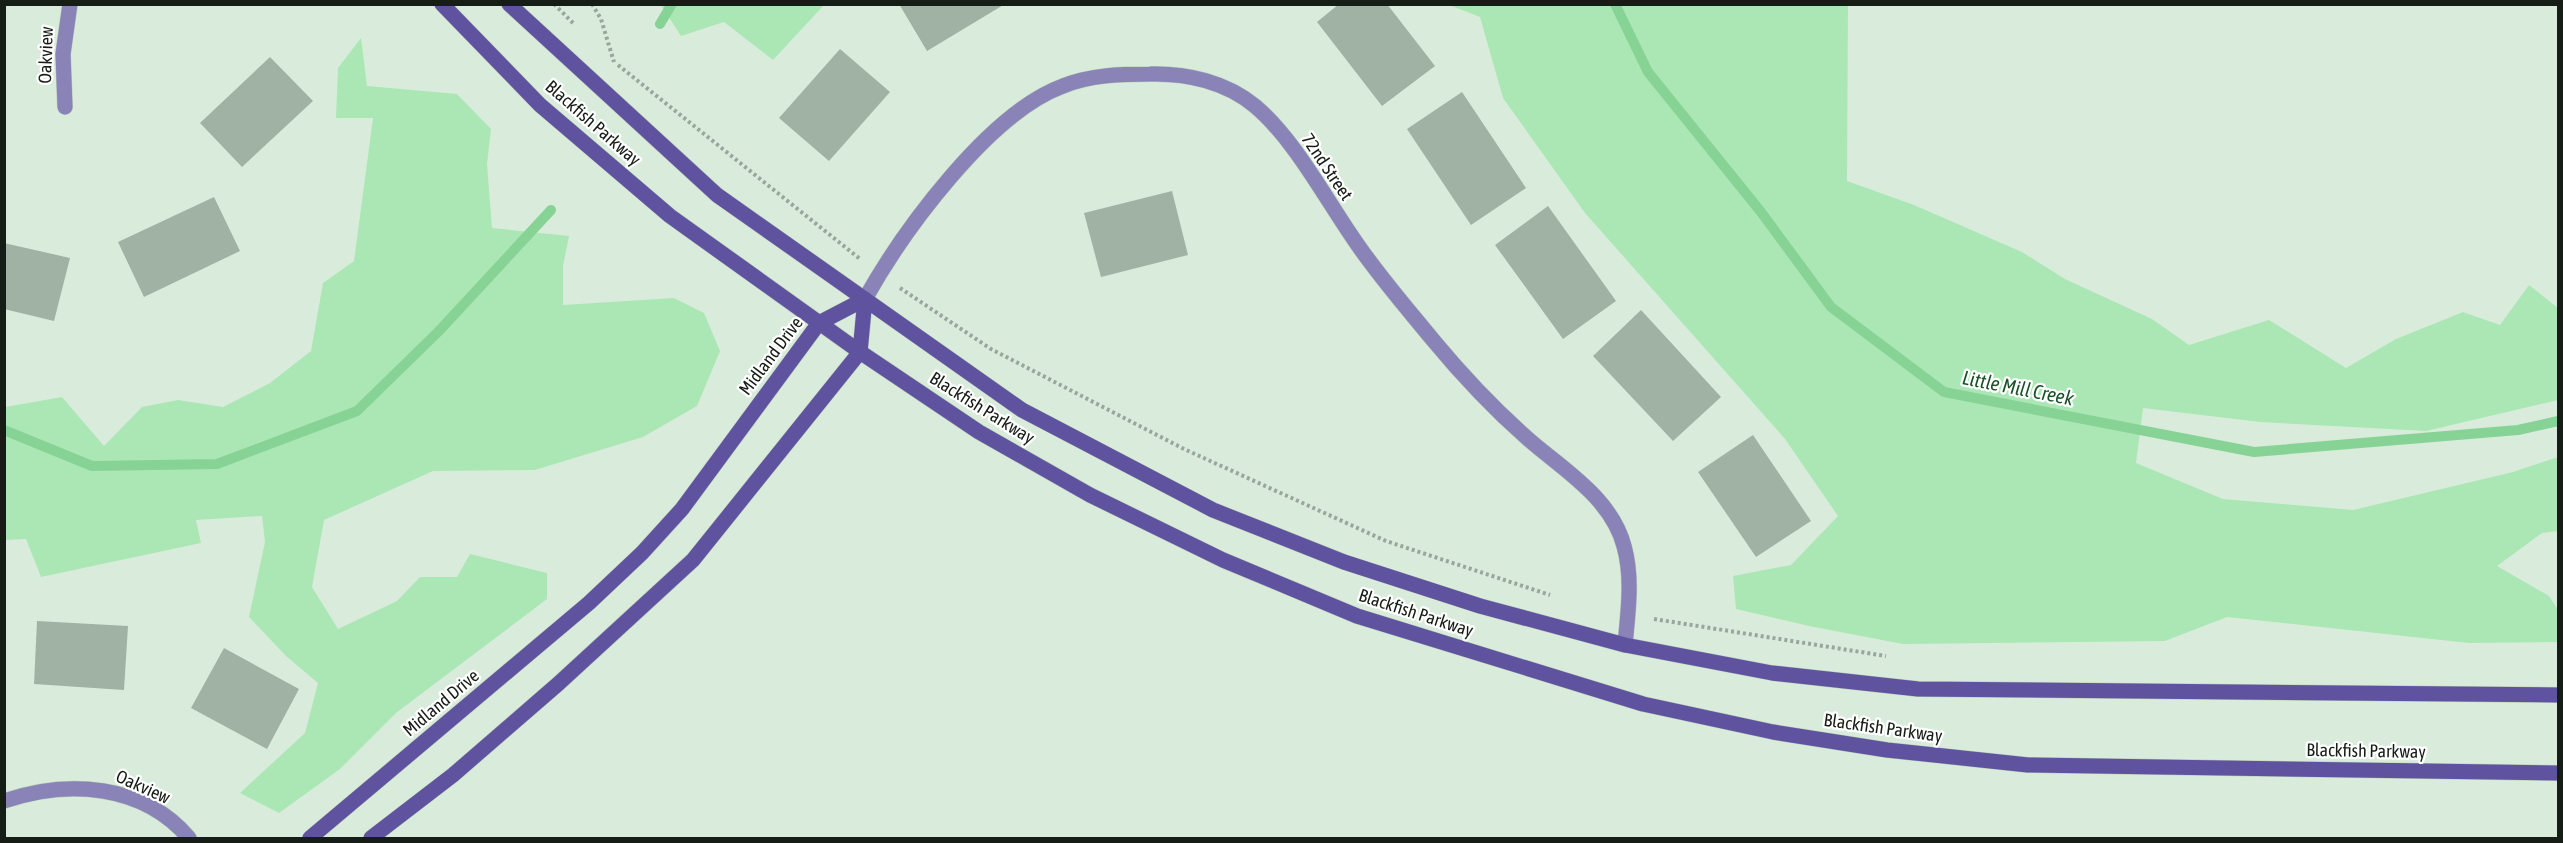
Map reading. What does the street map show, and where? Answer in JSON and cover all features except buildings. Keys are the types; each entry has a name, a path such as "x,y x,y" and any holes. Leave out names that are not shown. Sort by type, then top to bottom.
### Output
{"main road":[{"name":"Blackfish Parkway","path":"442,4 540,105 670,216 860,352 979,432 1090,495 1222,560 1357,616 1643,704 1773,732 1887,750 2028,765 2559,773"},
{"name":"Blackfish Parkway","path":"508,4 717,195 1022,410 1214,510 1344,562 1480,606 1625,645 1772,673 1918,689 2559,695"},
{"name":"Midland Drive","path":"310,838 589,603 642,553 682,509 819,322 865,299"},
{"path":"371,838 453,775 693,560 860,352 865,299"}],"street":[{"name":"Oakview","path":"65,107 63,54 70,4"},
{"name":"72nd Street","path":"865,299 909,230 963,161 1030,104 1061,86 1091,78 1166,74 1198,78 1226,88 1254,105 1277,128 1369,262 1461,374 1526,438 1598,499 1624,543 1628,566 1628,614 1625,645"},
{"name":"Oakview","path":"4,801 19,796 80,786 110,791 141,803 177,824 189,838"}],"path":[{"path":"554,4 580,29"},
{"path":"592,4 601,19 614,62"},
{"path":"606,53 614,62 879,274 991,349 1184,449 1386,541 1556,596"},
{"path":"1628,614 1887,656"}],"green space":[{"path":"661,5 824,5 773,60 724,22 681,36"},
{"path":"1449,5 1848,5 1847,181 1914,205 2022,252 2065,279 2152,319 2189,345 2269,320 2346,368 2396,339 2463,312 2500,325 2529,285 2558,308 2558,400 2426,431 2260,422 2143,408 2136,463 2223,499 2353,510 2513,472 2558,457 2558,531 2542,533 2497,566 2549,596 2558,610 2558,642 2469,643 2227,617 2165,641 1903,644 1736,609 1733,576 1791,565 1838,516 1785,439 1585,213 1503,98 1480,17"},
{"path":"361,38 367,86 457,94 491,129 487,164 492,228 569,236 563,266 563,305 674,298 704,313 720,351 697,406 643,437 535,470 433,471 324,520 312,587 338,629 397,601 420,577 457,577 470,554 547,573 547,599 396,713 340,769 279,813 240,793 305,733 318,683 286,656 249,617 265,542 262,516 196,520 201,543 41,577 26,539 5,540 5,407 62,397 104,446 142,407 178,400 223,407 270,383 311,351 323,283 354,261 373,118 336,118 338,68"}],"waterway":[{"path":"660,24 672,4"},
{"name":"Little Mill Creek","path":"1615,4 1648,72 1761,212 1831,307 1944,392 2254,452 2518,430 2558,421"},
{"path":"4,430 92,466 217,464 357,411 439,331 551,210"}]}
